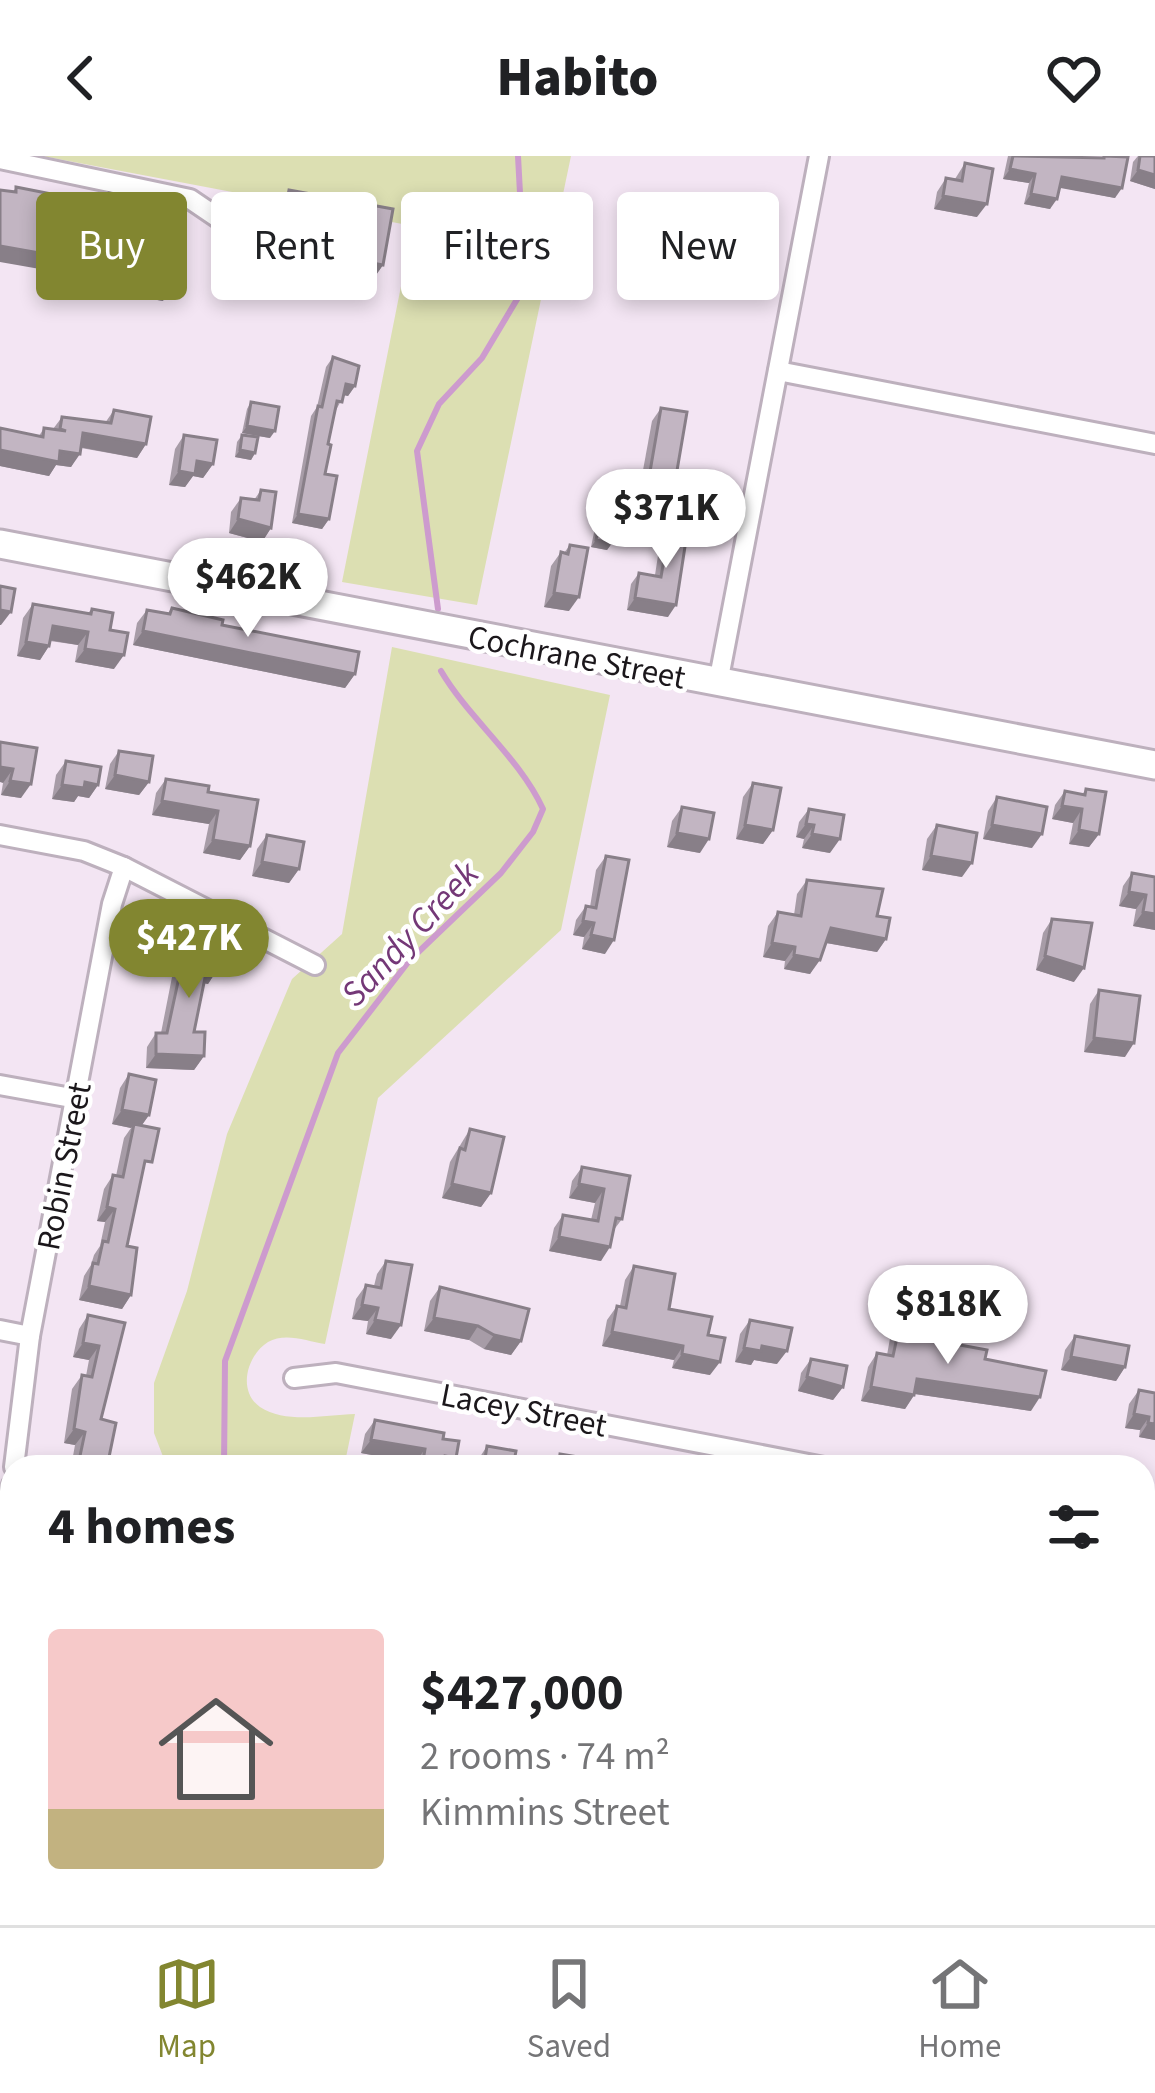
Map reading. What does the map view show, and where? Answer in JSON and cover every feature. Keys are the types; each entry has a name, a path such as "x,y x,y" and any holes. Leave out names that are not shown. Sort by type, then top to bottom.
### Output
{"street":[{"path":"718,683 819,156"},
{"path":"0,160 190,199 211,213"},
{"path":"778,371 1155,444"},
{"name":"Cochrane Street","path":"0,544 1155,765"},
{"path":"0,835 84,851 124,867 314,965"},
{"name":"Robin Street","path":"15,1455 30,1336 112,904 124,867"},
{"path":"0,1084 77,1099"},
{"path":"0,1330 30,1336"},
{"name":"Lacey Street","path":"294,1378 336,1373 762,1455"}],"green space":[{"path":"42,156 571,156 563,192 401,192 401,224 377,219 377,192 233,192"},
{"path":"401,286 401,300 541,300 477,605 342,582"},
{"path":"392,647 610,695 561,930 378,1098 325,1344 275,1339 250,1364 249,1392 270,1412 306,1417 355,1414 346,1455 162,1455 154,1433 154,1383 187,1291 227,1134 292,979 342,934"}],"building":[{"path":"1013,156 1128,157 1122,188 1062,177 1057,199 1031,194 1035,174 1010,169"},
{"path":"1140,156 1155,156 1155,175 1138,170"},
{"path":"965,163 993,169 987,204 943,196 946,178 962,181"},
{"path":"16,187 41,192 36,192 36,252 0,246 0,190 16,192"},
{"path":"377,206 393,209 383,265 377,264"},
{"path":"333,357 359,366 355,386 346,384 342,402 337,401 328,444 325,474 337,476 329,519 298,514 318,406 322,407"},
{"path":"251,402 279,407 275,431 247,426"},
{"path":"661,408 687,412 673,494 647,489"},
{"path":"114,410 151,417 146,444 83,433 80,454 60,451 59,462 0,450 0,428 43,437 44,428 66,431 60,429 62,417 111,423"},
{"path":"184,435 217,440 213,464 197,461 195,474 179,471"},
{"path":"242,435 258,437 255,453 240,450"},
{"path":"261,490 276,492 271,528 238,519 241,498 259,500"},
{"path":"601,516 617,519 612,543 596,540"},
{"path":"670,524 688,527 676,605 635,598 639,573 661,577"},
{"path":"570,545 588,548 579,597 554,593 561,552 568,554"},
{"path":"0,586 15,589 11,612 0,610"},
{"path":"33,604 113,613 110,630 128,633 124,655 85,649 88,632 53,626 49,646 26,642"},
{"path":"172,608 223,620 222,625 359,652 355,674 143,631 147,610 170,614"},
{"path":"0,742 37,748 31,784 10,781 13,769 0,767"},
{"path":"119,751 153,756 149,782 115,775"},
{"path":"66,761 101,767 98,785 62,785"},
{"path":"166,779 258,800 250,846 213,840 218,811 162,801"},
{"path":"753,783 781,788 773,830 745,825"},
{"path":"1086,789 1106,792 1099,834 1079,830 1082,809 1062,806 1065,791 1085,795"},
{"path":"997,797 1047,807 1042,834 992,825"},
{"path":"682,807 714,813 709,839 677,833"},
{"path":"809,809 844,815 840,839 812,834 814,825 806,824"},
{"path":"937,825 977,833 972,863 931,856"},
{"path":"267,835 304,842 299,869 262,862"},
{"path":"606,856 629,860 614,940 591,935 594,923 583,921 586,906 596,908"},
{"path":"1132,873 1155,877 1155,914 1143,912 1146,895 1129,892"},
{"path":"807,880 883,889 877,916 890,918 886,939 831,928 820,960 794,955 795,947 772,943 778,912 801,916"},
{"path":"1052,919 1092,923 1084,968 1045,956"},
{"path":"183,939 222,947 217,970 207,968 194,1032 205,1032 204,1056 156,1054 156,1033 167,1033"},
{"path":"1099,990 1140,996 1134,1043 1094,1038"},
{"path":"129,1074 156,1080 149,1115 122,1110"},
{"path":"134,1124 159,1129 152,1162 145,1161 127,1246 137,1248 131,1295 89,1286 93,1263 98,1264 103,1241 108,1242 115,1209 107,1207 113,1175 123,1177"},
{"path":"470,1129 504,1137 491,1193 452,1184"},
{"path":"582,1167 630,1176 622,1219 616,1218 610,1247 559,1237 563,1215 598,1221 604,1189 579,1184"},
{"path":"386,1261 412,1265 401,1325 375,1320 378,1308 362,1305 366,1285 381,1288"},
{"path":"634,1266 675,1274 669,1309 712,1317 708,1335 725,1338 720,1362 682,1354 683,1346 612,1332 617,1306 626,1308"},
{"path":"440,1287 529,1309 521,1341 434,1318"},
{"path":"88,1315 125,1323 101,1419 116,1423 109,1455 80,1455 85,1432 74,1429 82,1375 92,1377 99,1346 83,1343"},
{"path":"901,1319 925,1324 922,1338 987,1350 985,1359 1046,1371 1040,1397 917,1379 914,1395 871,1387 877,1353 893,1356"},
{"path":"750,1320 792,1328 787,1351 744,1348"},
{"path":"1075,1336 1129,1346 1125,1367 1071,1357"},
{"path":"811,1359 847,1366 843,1387 807,1377"},
{"path":"1139,1390 1155,1393 1155,1424 1148,1423 1149,1417 1134,1414"},
{"path":"375,1420 444,1433 443,1439 459,1441 457,1455 424,1455 425,1449 371,1440"},
{"path":"487,1446 516,1451 515,1455 486,1455"}],"waterway":[{"name":"Sandy Creek","path":"438,609 417,451 439,404 482,358 525,286 518,156"},
{"name":"Sandy Creek","path":"224,1455 225,1361 338,1053 409,961 501,873 533,832 543,809 521,772 441,671"}]}
